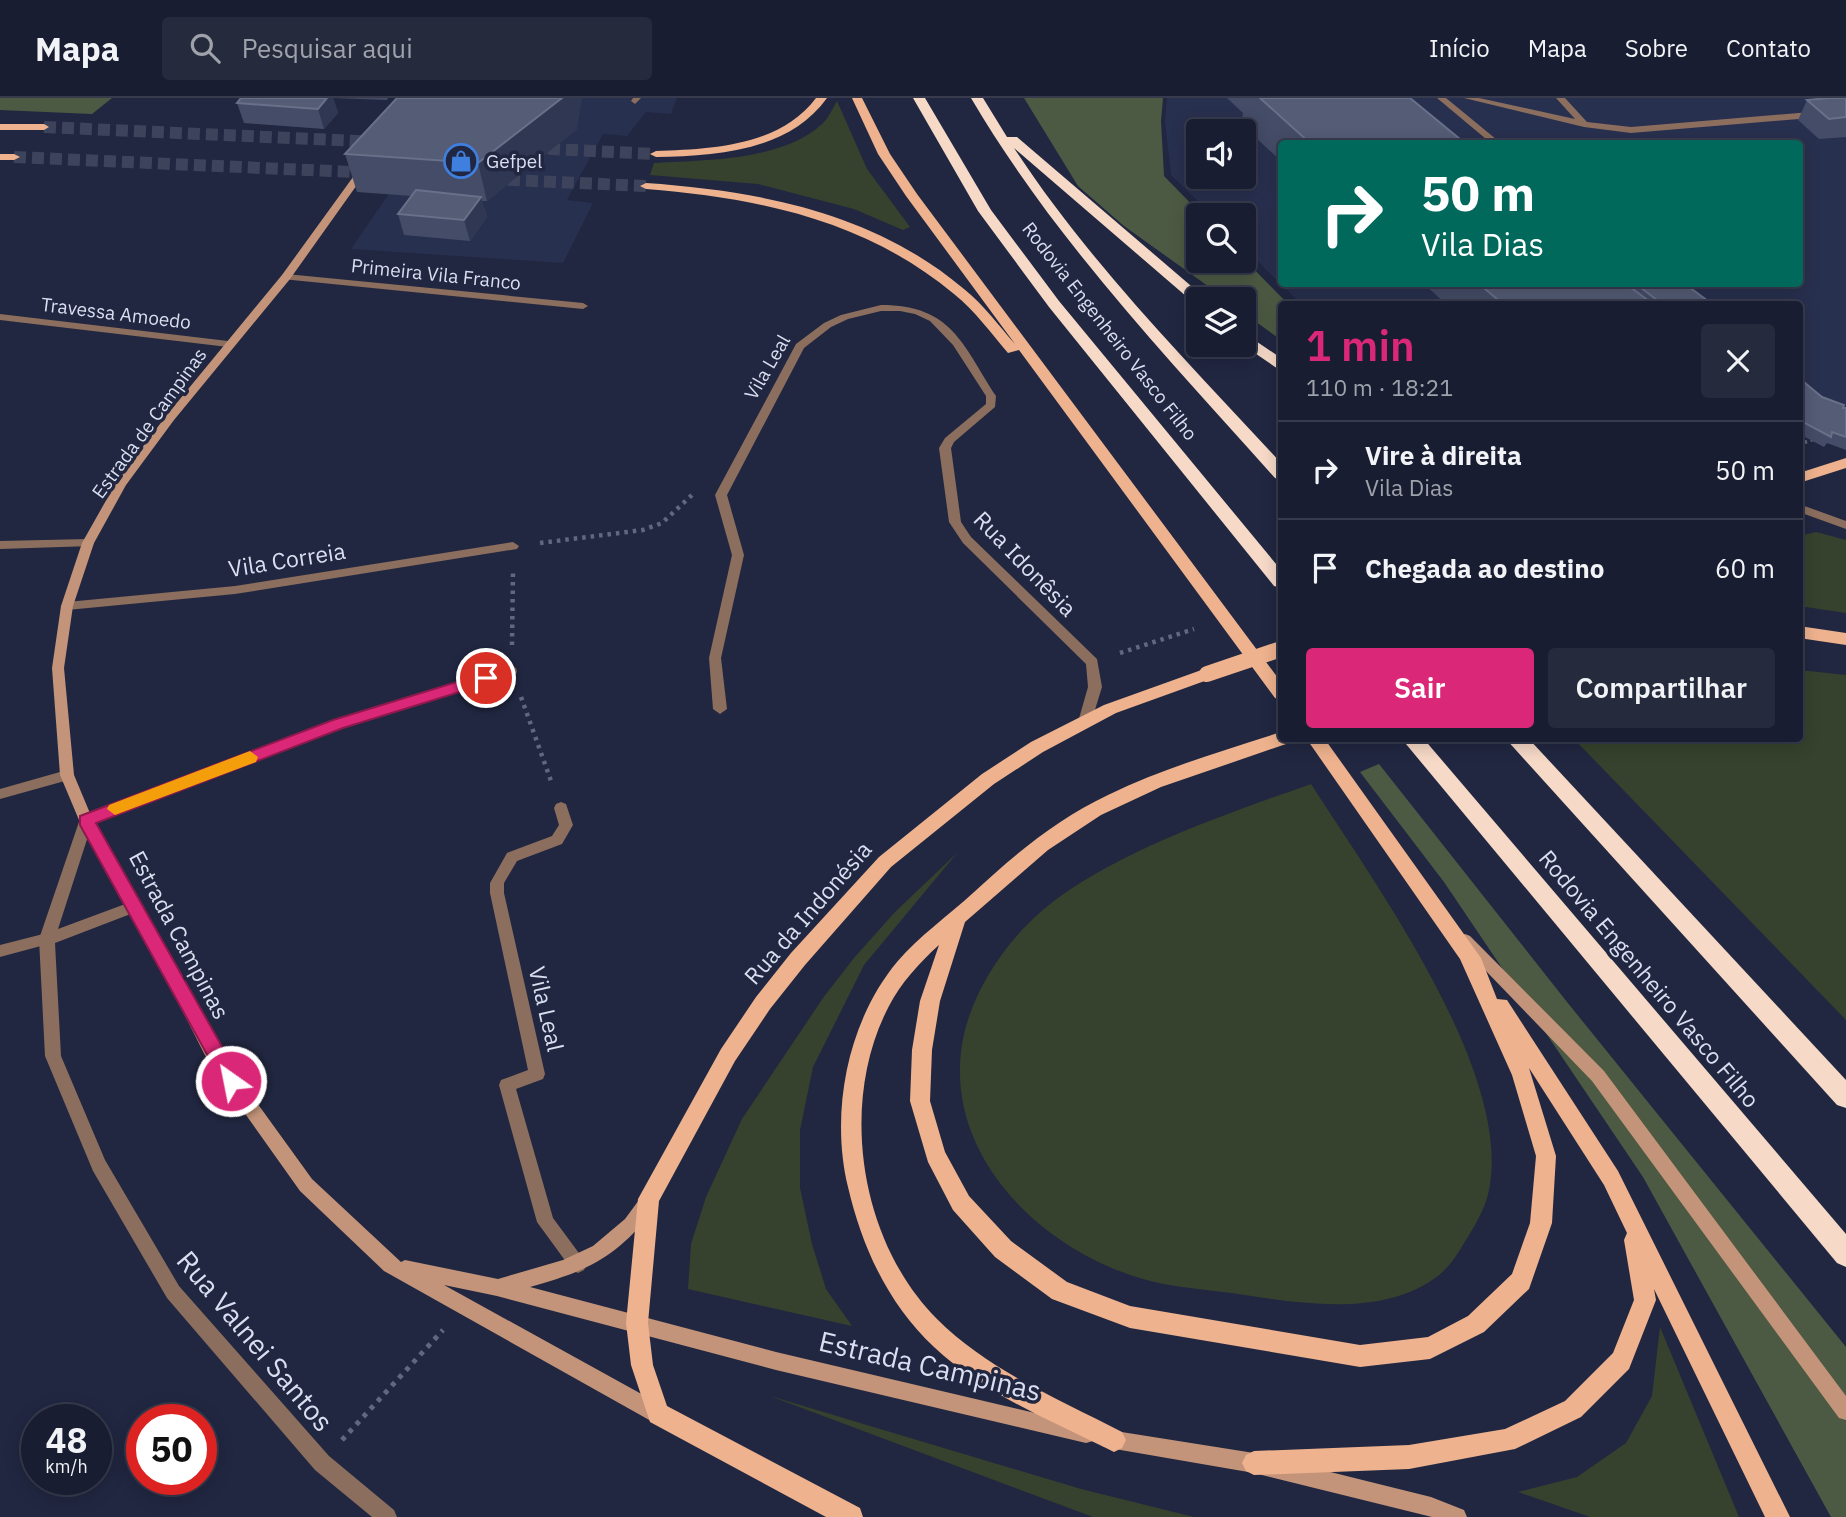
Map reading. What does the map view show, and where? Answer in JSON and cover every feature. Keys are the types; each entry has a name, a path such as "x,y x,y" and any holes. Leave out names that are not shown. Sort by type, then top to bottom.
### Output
{"highway":[{"name":"Rodovia Engenheiro Vasco Filho","path":"919,98 985,211 1054,304 1278,578"},
{"name":"Rodovia Engenheiro Vasco Filho","path":"977,98 990,122 1074,241 1116,294 1278,471"},
{"path":"990,122 1186,289"},
{"path":"1256,347 1278,364"},
{"name":"Rodovia Engenheiro Vasco Filho","path":"1414,742 1846,1254"},
{"path":"1519,742 1846,1097"}],"main road":[{"path":"656,154 705,152 761,139 805,118 821,98"},
{"path":"857,98 884,154 912,197 1083,431 1278,690"},
{"path":"0,127 44,127"},
{"path":"0,157 14,157"},
{"name":"Estrada de Campinas","path":"86,820 67,775 58,668 67,606 88,543 121,484 228,344 286,277 368,163"},
{"path":"646,186 750,195 792,204 834,217 875,236 959,291 1083,431"},
{"path":"1803,477 1846,463"},
{"path":"1803,633 1846,639"},
{"name":"Rua da Indonésia","path":"658,1414 642,1365 637,1323 649,1199 728,1055 763,1003 885,862 988,779 1084,722 1143,695 1278,650"},
{"path":"1114,1440 1015,1388 944,1341 902,1296 872,1238 850,1147 851,1100 862,1055 895,979 925,945 1031,853 1072,824 1113,801 1160,781 1278,740"},
{"path":"1317,742 1467,954 1611,1178 1778,1517"},
{"name":"Estrada Campinas","path":"86,820 136,906 215,1058 262,1128 306,1185 390,1265 658,1414 851,1517"},
{"path":"1437,911 1598,1076 1846,1411"},
{"path":"957,919 930,1000 922,1049 920,1101 935,1154 961,1203 1003,1249 1060,1291 1130,1317 1360,1356 1430,1348 1476,1324 1521,1281 1541,1223 1546,1156 1522,1075 1467,954"},
{"path":"1254,1463 1409,1457 1507,1441 1573,1409 1621,1361 1645,1300 1636,1243 1611,1178"},
{"path":"497,1287 578,1264 628,1231 649,1199"},
{"name":"Estrada Campinas","path":"390,1265 497,1287 776,1361 1114,1440 1254,1463 1431,1507 1457,1517"}],"street":[{"path":"1441,98 1493,140"},
{"path":"1468,98 1584,124 1631,130 1846,112"},
{"path":"1560,98 1584,124"},
{"name":"Primeira Vila Franco","path":"286,277 583,306"},
{"name":"Vila Leal","path":"720,709 715,658 738,555 721,495 800,346 824,327 859,313 898,309 918,313 934,319 944,328 991,396"},
{"name":"Travessa Amoedo","path":"0,317 228,344"},
{"name":"Rua Idonêsia","path":"991,396 991,405 949,440 945,448 955,522 967,540 1090,658 1095,687 1084,722"},
{"path":"1803,510 1846,525"},
{"path":"0,545 88,543"},
{"name":"Vila Correia","path":"67,606 235,590 513,546"},
{"path":"86,820 338,724 511,671"},
{"path":"0,794 67,775"},
{"name":"Vila Leal","path":"561,808 566,825 562,834 557,840 512,857 498,883 497,892 537,1074 507,1085 546,1222 578,1264"},
{"name":"Rua Valnei Santos","path":"86,820 47,939 53,1056 99,1165 173,1292 322,1463 387,1517"},
{"path":"0,951 47,939 136,906"}],"path":[{"path":"1803,443 1822,436"},
{"path":"513,546 643,530 662,523 699,488"},
{"path":"1115,655 1194,629"},
{"path":"363,1417 417,1358"}],"shaded area":[{"path":"455,98 677,98 671,114 646,112 627,136 603,134 567,200 593,203 563,263 351,249"},
{"path":"1167,98 1846,98 1846,413 1803,426 1803,301 1298,301 1284,287 1803,287 1803,140 1278,140 1278,281 1256,260 1256,203 1200,203 1171,175 1165,121"}],"green space":[{"path":"0,98 112,98 92,114 0,110"},
{"path":"1024,98 1163,98 1161,121 1164,176 1190,203 1186,203 1186,270 1124,226 1078,186"},
{"path":"837,101 867,169 910,227 903,230 854,209 758,184 650,175 654,163 742,156 786,145 822,124"},
{"path":"1256,271 1285,301 1278,301 1278,338 1256,322 1256,287 1209,287 1190,273"},
{"path":"1816,532 1846,540 1846,613 1803,607 1803,535"},
{"path":"1803,670 1846,675 1846,1020 1577,742 1803,742"},
{"path":"1379,764 1846,1347 1846,1517 1831,1517 1643,1177 1444,882 1360,772"},
{"path":"1311,784 1401,924 1460,1035 1480,1090 1491,1143 1489,1190 1483,1208 1456,1256 1439,1275 1417,1289 1366,1303 1284,1301 1168,1285 1118,1271 1079,1252 1043,1227 1012,1197 986,1163 969,1124 960,1083 963,1039 974,1003 993,968 1016,936 1044,909 1072,888 1172,836"},
{"path":"957,853 864,965 813,1067 800,1130 800,1188 812,1244 826,1289 852,1326 688,1289 691,1244 706,1197 742,1119 823,998 854,958 895,912"},
{"path":"1660,1327 1739,1517 1590,1517 1518,1492 1577,1477 1626,1443 1652,1396"},
{"path":"770,1396 1081,1489 1194,1517 1093,1517"}],"building":[{"path":"241,98 327,98 318,109 237,103"},
{"path":"397,98 562,98 478,163 345,154"},
{"path":"1260,98 1410,98 1461,140 1307,140"},
{"path":"1846,98 1846,117 1829,119 1807,100"},
{"path":"416,190 481,197 464,220 398,214"},
{"path":"1483,287 1630,287 1649,301 1499,301"},
{"path":"1640,287 1689,287 1708,301 1658,301"},
{"path":"1803,381 1822,397 1846,408 1846,437 1832,432 1831,437 1803,422"}],"tunnel":[{"path":"44,127 380,142"},
{"path":"530,148 656,154"},
{"path":"14,157 375,173"},
{"path":"490,179 646,186"}],"slow traffic":[{"path":"115,809 250,757"}],"place":[{"name":"Gefpel","path":"461,161"}],"route":[{"path":"231,1081 215,1058 136,906 86,820 338,724 486,678"}]}
